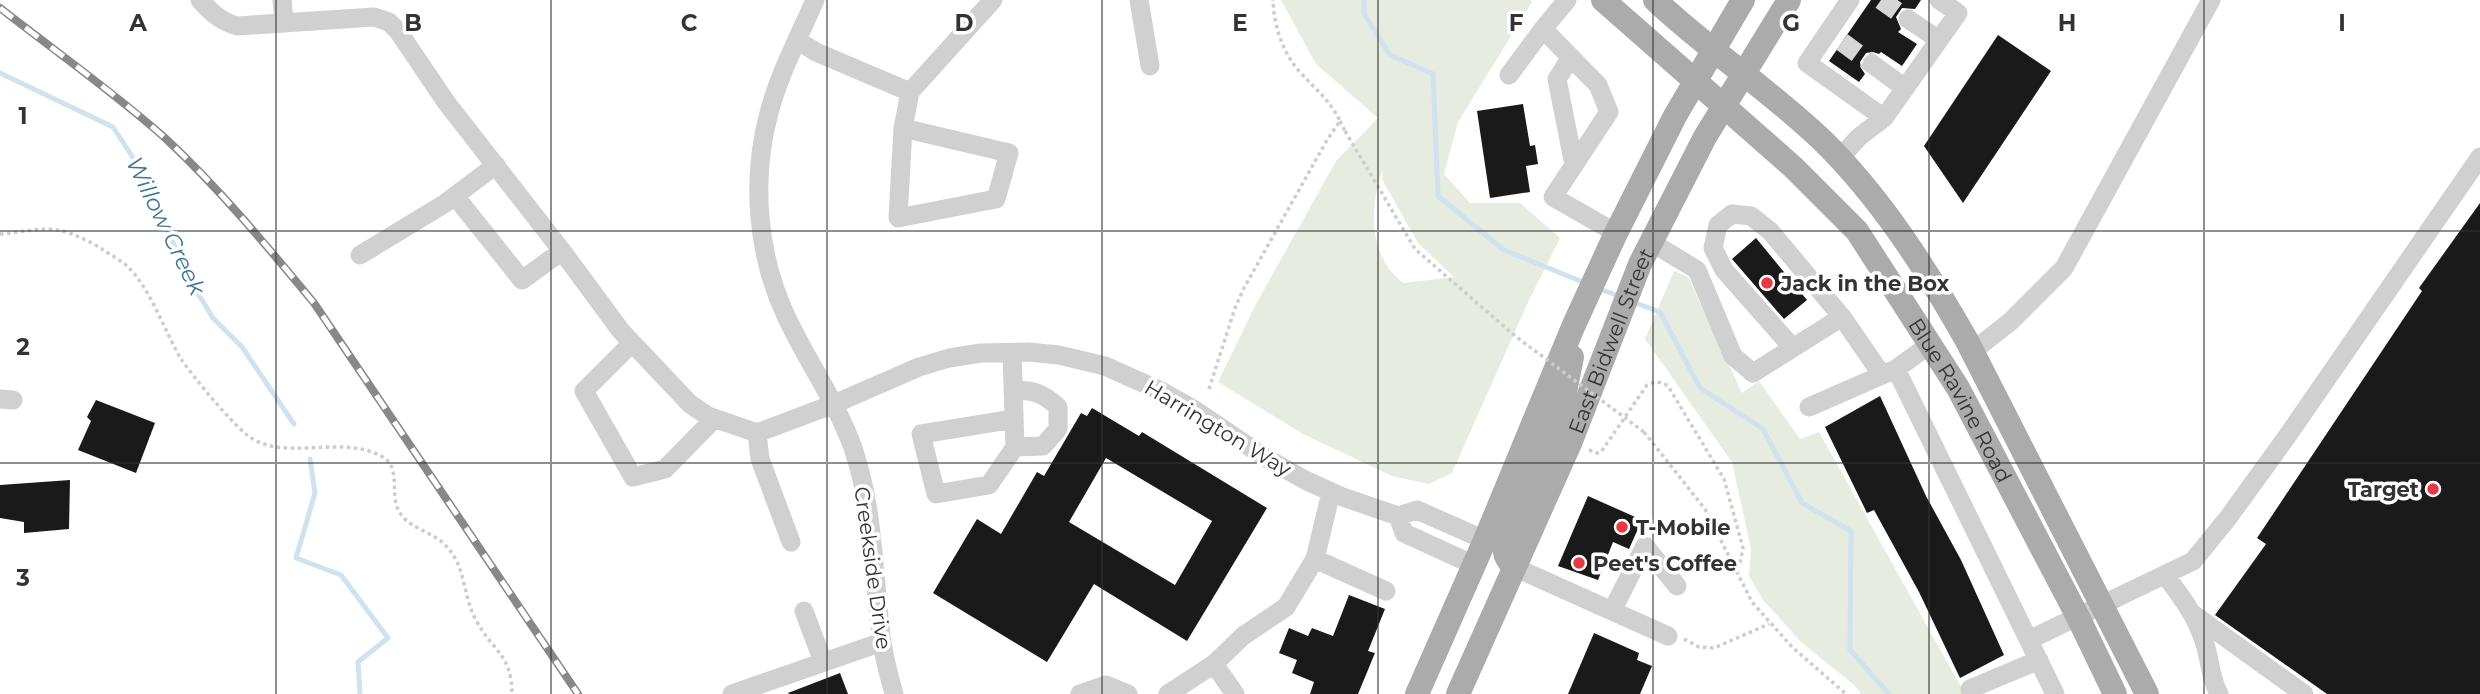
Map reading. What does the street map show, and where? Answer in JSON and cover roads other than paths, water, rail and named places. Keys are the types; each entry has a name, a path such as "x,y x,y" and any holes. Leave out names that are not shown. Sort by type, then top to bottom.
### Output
{"main road":[{"name":"Blue Ravine Road","path":"1603,0 1793,167 1857,231 1958,388 2078,617 2115,694"},
{"name":"Blue Ravine Road","path":"1655,0 1712,51 1822,141 1902,235 1936,286 1973,351 2147,694"},
{"name":"East Bidwell Street","path":"1417,694 1485,540 1577,317 1614,238 1655,153 1743,0"},
{"name":"East Bidwell Street","path":"1458,694 1571,441 1640,264 1704,137 1789,0"},
{"path":"1514,567 1506,559 1504,549 1561,412 1571,368 1577,317"},
{"path":"1930,345 1941,344 1962,359 1983,399 2003,411"},
{"path":"1436,694 1483,587 1485,540"}],"street":[{"path":"200,0 224,22 237,26 284,23 356,9 389,22 398,30 432,83 631,344 690,404 714,419 757,432 760,459 791,541"},
{"path":"282,0 284,23"},
{"name":"Creekside Drive","path":"815,0 778,85 762,145 758,177 760,224 774,285 785,315 834,404 853,449 869,512 882,642 894,694"},
{"path":"903,128 1009,153 996,199 898,218 903,128 910,92 993,0"},
{"path":"1139,0 1150,66"},
{"path":"1509,75 1567,0"},
{"path":"1839,159 1859,137 1884,118 1958,13 1939,0"},
{"path":"1973,351 2011,321 2064,268 2211,0"},
{"path":"1845,2 1835,37 1807,63 1884,118"},
{"path":"1908,19 1938,40"},
{"path":"1543,29 1598,85 1609,112 1553,197 1614,238"},
{"path":"797,40 816,52 910,92"},
{"path":"1571,57 1557,79 1574,165"},
{"path":"1872,64 1905,88"},
{"path":"2029,640 2193,561 2228,518 2480,157"},
{"path":"360,255 455,196 496,166"},
{"path":"455,196 522,280 562,251"},
{"path":"1793,348 1724,270 1713,248 1718,225 1732,214 1751,216 1770,231 1889,372 2055,694"},
{"path":"1651,242 1697,270 1733,356 1753,373 1842,317"},
{"path":"631,344 584,391 633,477 665,468 714,419"},
{"path":"1809,407 1889,372 1930,345"},
{"name":"Harrington Way","path":"757,432 834,404 919,367 950,358 981,353 1059,355 1090,362 1134,378 1195,410 1266,458 1331,492 1398,516 1417,510 1485,540"},
{"path":"1012,353 1015,447 989,485 936,494 921,434 1014,419"},
{"path":"1013,391 1030,389 1048,397 1058,407 1058,429 1044,446 1015,447"},
{"path":"1168,694 1214,664 1243,636 1286,607 1315,559 1331,492"},
{"name":"Harrington Way","path":"1398,516 1404,533 1474,565"},
{"path":"1612,611 1645,546 1677,586"},
{"path":"1315,559 1386,591"},
{"path":"1514,567 1668,636"},
{"path":"2165,575 2193,614 2218,694"},
{"path":"804,611 823,662"},
{"path":"2193,614 2304,694"},
{"path":"732,694 882,642"},
{"path":"1970,689 2039,660"},
{"path":"1214,664 1235,694"},
{"path":"1080,694 1106,685 1128,694"}],"waterway":[{"path":"1364,0 1364,14 1390,55 1433,74 1438,196 1504,250 1585,283"},
{"name":"Willow Creek","path":"0,73 113,127 143,173 188,277 213,318 242,347 294,424"},
{"path":"1597,288 1621,297"},
{"path":"1633,302 1660,312 1700,388 1763,429 1802,503 1851,531 1850,650 1889,694"},
{"name":"Willow Creek","path":"310,459 315,493 296,558 341,575 388,638 358,662 360,694"}],"tunnel":[{"path":"1881,0 1908,19"},
{"path":"1842,42 1872,64"}],"railway":[{"path":"0,8 104,87 164,137 223,197 278,260 314,303 578,694"}],"place":[{"name":"Jack in the Box","path":"1767,283"},
{"name":"Target","path":"2433,489"},
{"name":"T-Mobile","path":"1622,527"},
{"name":"Peet's Coffee","path":"1579,563"}]}
